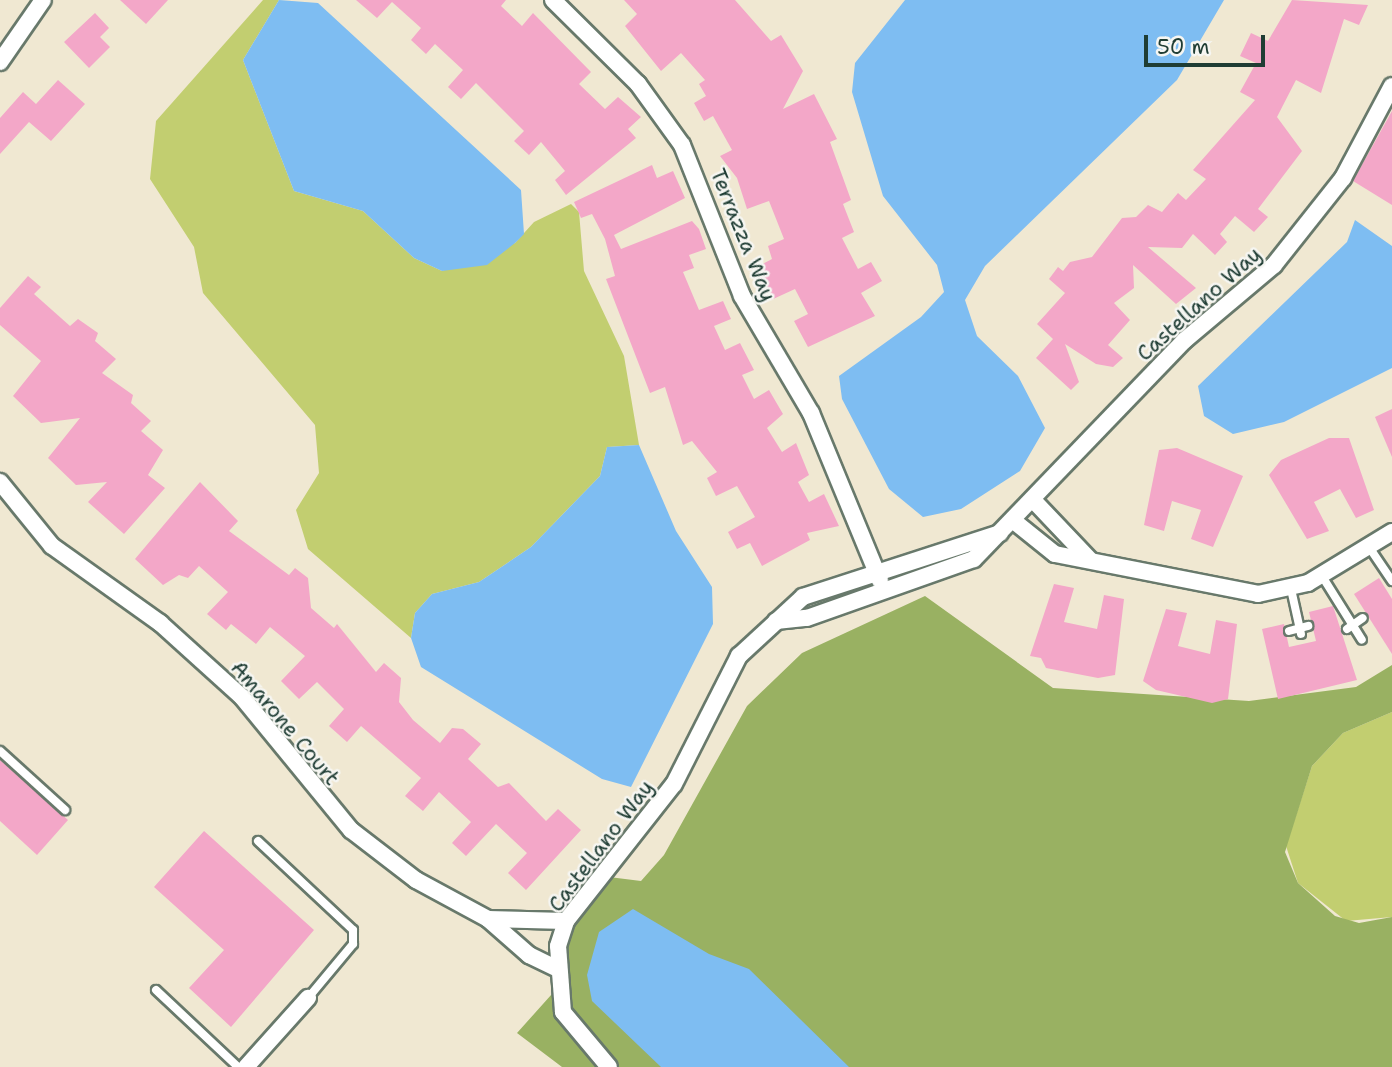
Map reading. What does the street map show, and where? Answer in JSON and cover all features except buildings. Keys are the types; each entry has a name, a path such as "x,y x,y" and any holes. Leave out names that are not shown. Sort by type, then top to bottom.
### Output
{"street":[{"path":"0,62 43,0"},
{"name":"Terrazza Way","path":"553,0 638,84 682,145 742,296 811,412 878,572 884,593"},
{"name":"Castellano Way","path":"776,621 948,573 1010,527 1185,340 1274,265 1343,178 1392,86"},
{"name":"Amarone Court","path":"0,482 52,546 160,623 242,697 351,830 416,880 488,919"},
{"path":"1035,502 1089,559"},
{"path":"1010,527 1055,554 1089,559 1235,593 1291,589 1322,576 1392,532"},
{"name":"Castellano Way","path":"609,1067 563,1012 556,968 566,921 667,794 739,656 803,597 1010,527"},
{"path":"488,919 566,921"},
{"path":"488,919 528,955 556,968"},
{"path":"246,1067 308,998"}],"lane":[{"path":"1369,547 1390,584"},
{"path":"1322,576 1350,627 1362,640"},
{"path":"1289,631 1303,630 1291,589"},
{"path":"1350,627 1363,618"},
{"path":"0,751 65,810"},
{"path":"258,841 353,930 353,944 308,998"},
{"path":"156,990 238,1067"}],"green space":[{"path":"263,0 279,0 243,60 294,191 363,211 414,258 442,271 515,243 534,222 571,204 579,212 584,271 624,356 639,445 607,447 600,476 531,547 479,582 432,594 415,613 411,638 308,549 296,510 319,473 315,425 203,293 194,247 150,179 156,121"},
{"path":"925,596 1053,688 1249,701 1356,687 1392,665 1392,712 1343,733 1312,766 1285,852 1298,883 1335,916 1359,923 1392,917 1392,1067 562,1067 517,1033 560,985 569,924 601,876 641,881 664,855 747,706 802,653"},
{"path":"1392,712 1392,917 1346,921 1298,883 1286,846 1312,766 1343,733"}],"water":[{"path":"279,0 318,3 521,190 524,234 487,265 442,271 414,258 363,211 294,191 243,60"},
{"path":"905,0 1224,0 1177,80 985,266 965,300 977,336 1018,376 1045,428 1020,471 961,509 923,517 889,489 842,399 839,376 921,317 944,292 937,265 883,196 852,92 855,63"},
{"path":"1355,220 1392,246 1392,368 1284,422 1233,434 1204,416 1198,386 1347,242"},
{"path":"639,445 676,531 712,587 713,624 631,787 602,779 421,667 411,638 415,613 432,594 479,582 531,547 600,476 607,447"},
{"path":"633,909 709,954 749,969 849,1067 661,1067 592,1001 587,975 599,932"}]}
